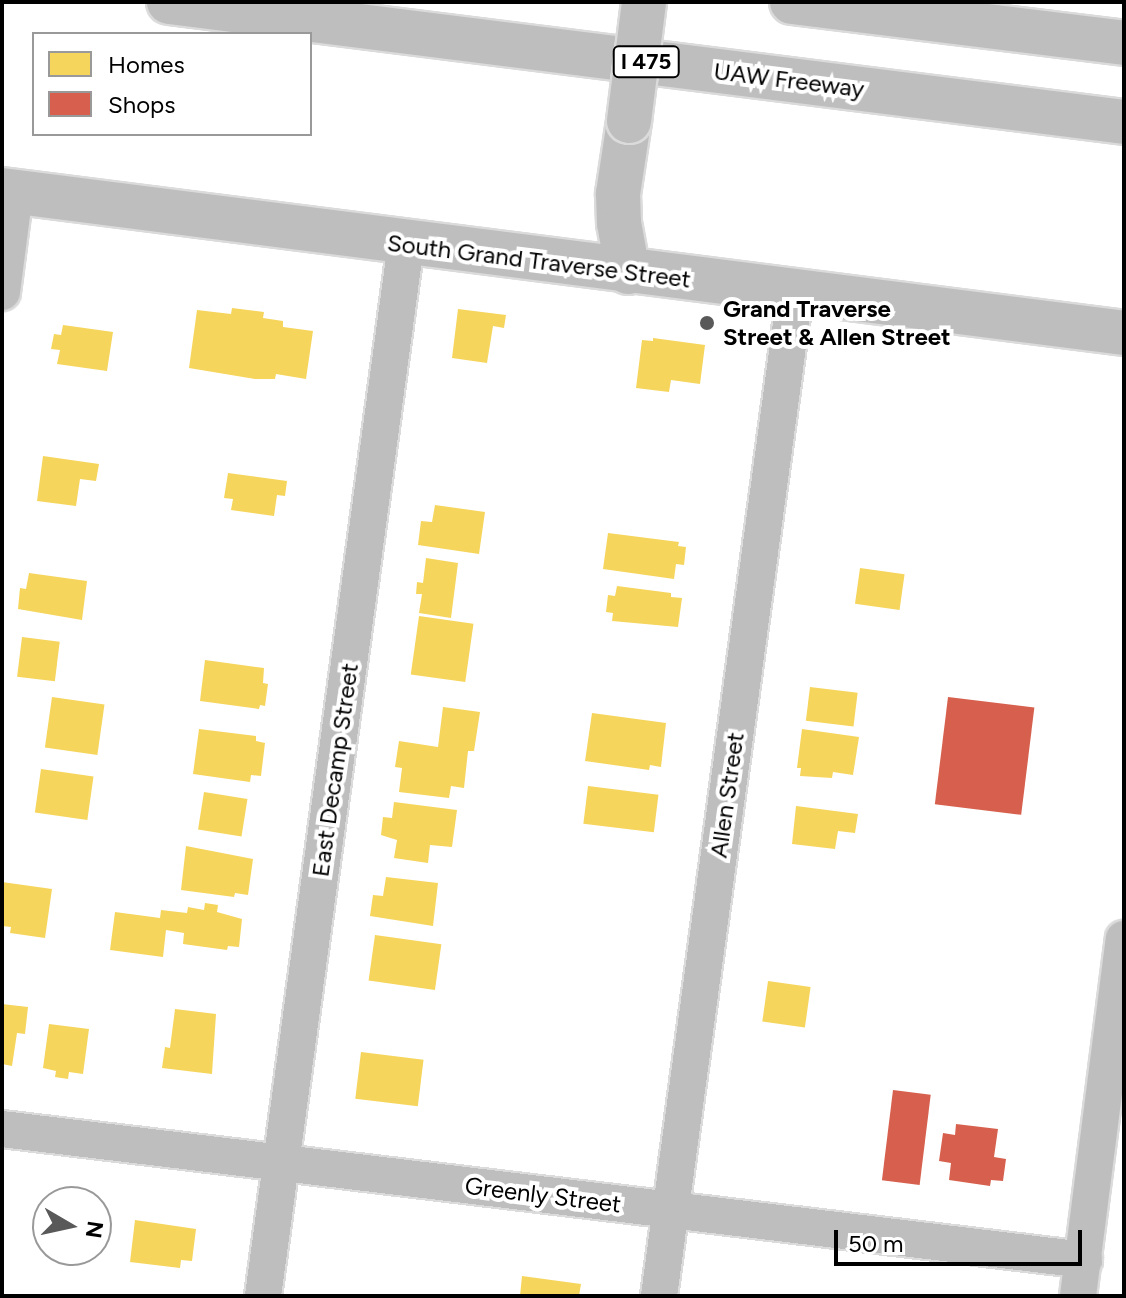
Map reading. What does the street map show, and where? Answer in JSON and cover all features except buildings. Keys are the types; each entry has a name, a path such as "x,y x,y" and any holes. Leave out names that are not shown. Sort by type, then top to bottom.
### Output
{"main road":[{"name":"UAW Freeway","path":"169,2 1124,122"},
{"path":"628,272 619,223 618,194 644,2"},
{"path":"792,2 1124,43"},
{"name":"South Grand Traverse Street","path":"9,191 795,294 1124,333"}],"street":[{"path":"2,292 9,191"},
{"name":"East Decamp Street","path":"263,1296 406,244"},
{"name":"Allen Street","path":"659,1296 795,294"},
{"path":"1078,1296 1124,939"},
{"name":"Greenly Street","path":"2,1129 1084,1260"}],"place":[{"name":"Grand Traverse Street & Allen Street","path":"707,323"}]}
